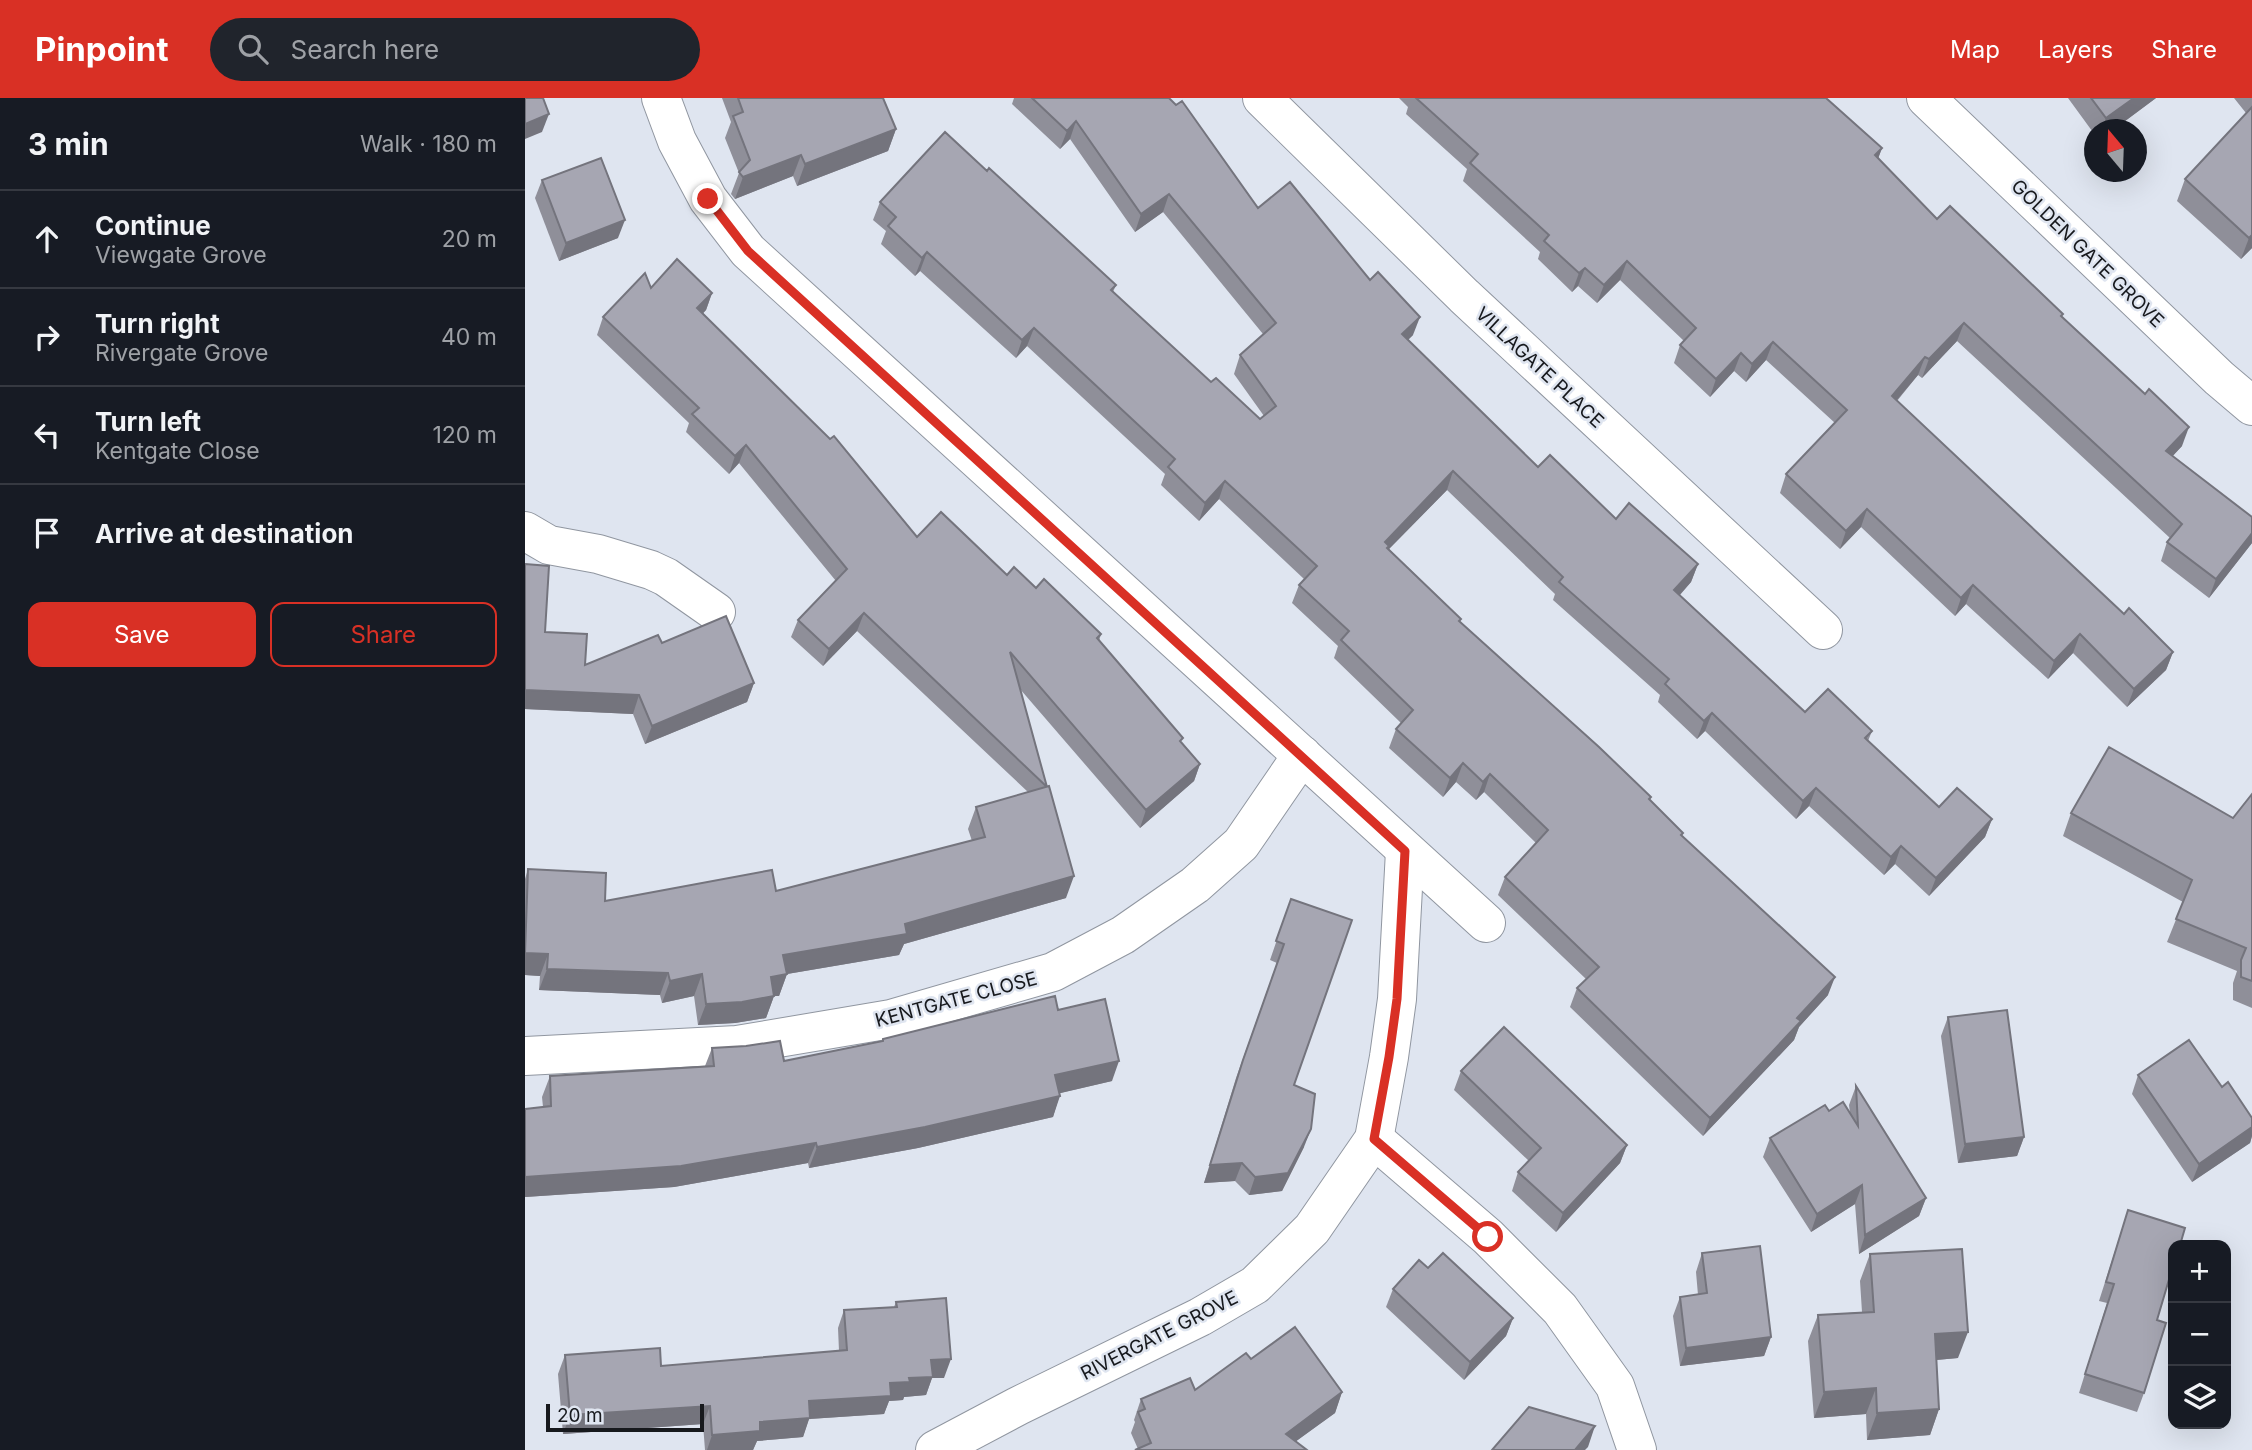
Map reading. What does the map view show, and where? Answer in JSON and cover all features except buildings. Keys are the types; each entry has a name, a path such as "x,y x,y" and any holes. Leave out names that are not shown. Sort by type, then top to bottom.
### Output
{"street":[{"path":"661,98 677,141 708,199 748,251 1486,923"},
{"name":"VILLAGATE PLACE","path":"1262,98 1464,296 1823,630"},
{"name":"GOLDEN GATE GROVE","path":"1926,98 2219,378 2252,406"},
{"path":"537,538 651,570 666,577 716,612"},
{"name":"KENTGATE CLOSE","path":"525,1056 737,1045 891,1019 1053,972 1123,935 1195,885 1241,844 1302,755"},
{"name":"RIVERGATE GROVE","path":"936,1450 1018,1406 1200,1317 1255,1285 1312,1229 1374,1139 1397,999 1405,851"},
{"path":"1374,1139 1488,1237 1560,1309 1615,1386 1637,1450"}],"route":[{"path":"708,199 748,251 1405,851 1397,999 1374,1139 1488,1237"}]}
